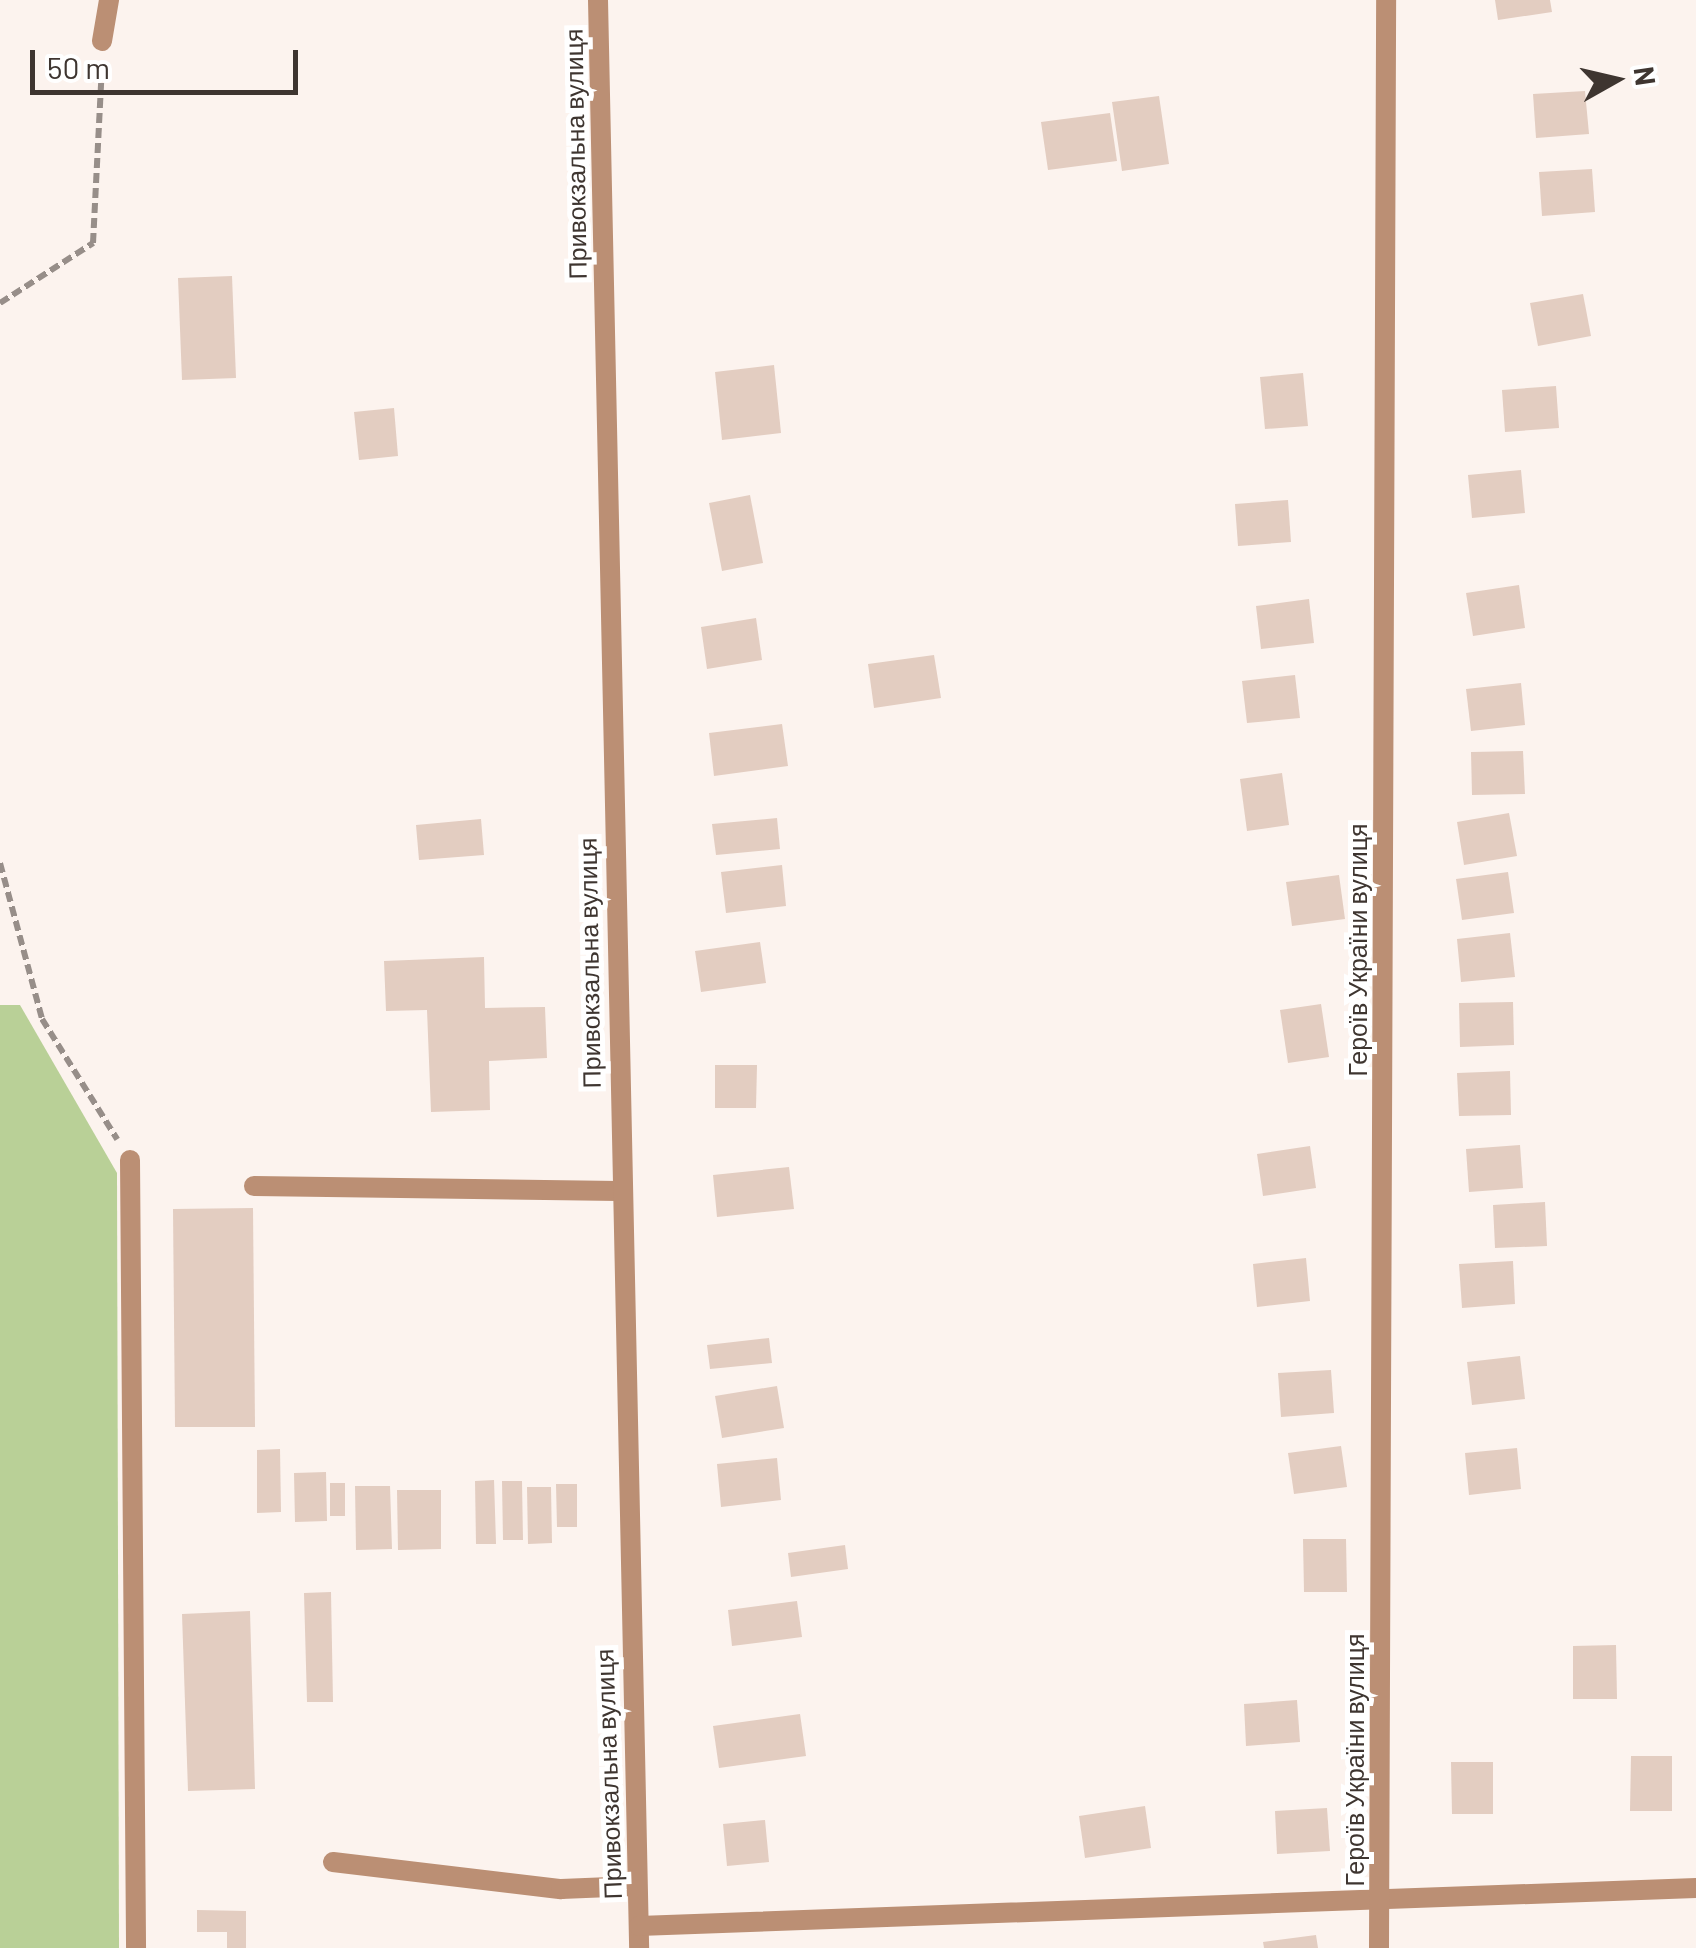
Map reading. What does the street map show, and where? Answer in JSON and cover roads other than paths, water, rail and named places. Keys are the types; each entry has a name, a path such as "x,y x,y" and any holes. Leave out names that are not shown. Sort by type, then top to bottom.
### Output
{"street":[{"path":"102,41 109,0"},
{"name":"Привокзальна вулиця","path":"598,0 618,1190 634,1886 639,1948"},
{"name":"Героїв України вулиця","path":"1379,1948 1386,0"},
{"path":"130,1160 136,1948"},
{"path":"254,1186 618,1190"},
{"path":"333,1862 561,1889 634,1886"},
{"name":"Героїв України вулиця","path":"1379,1900 1696,1888"},
{"name":"Привокзальна вулиця","path":"639,1926 1379,1900"}]}
